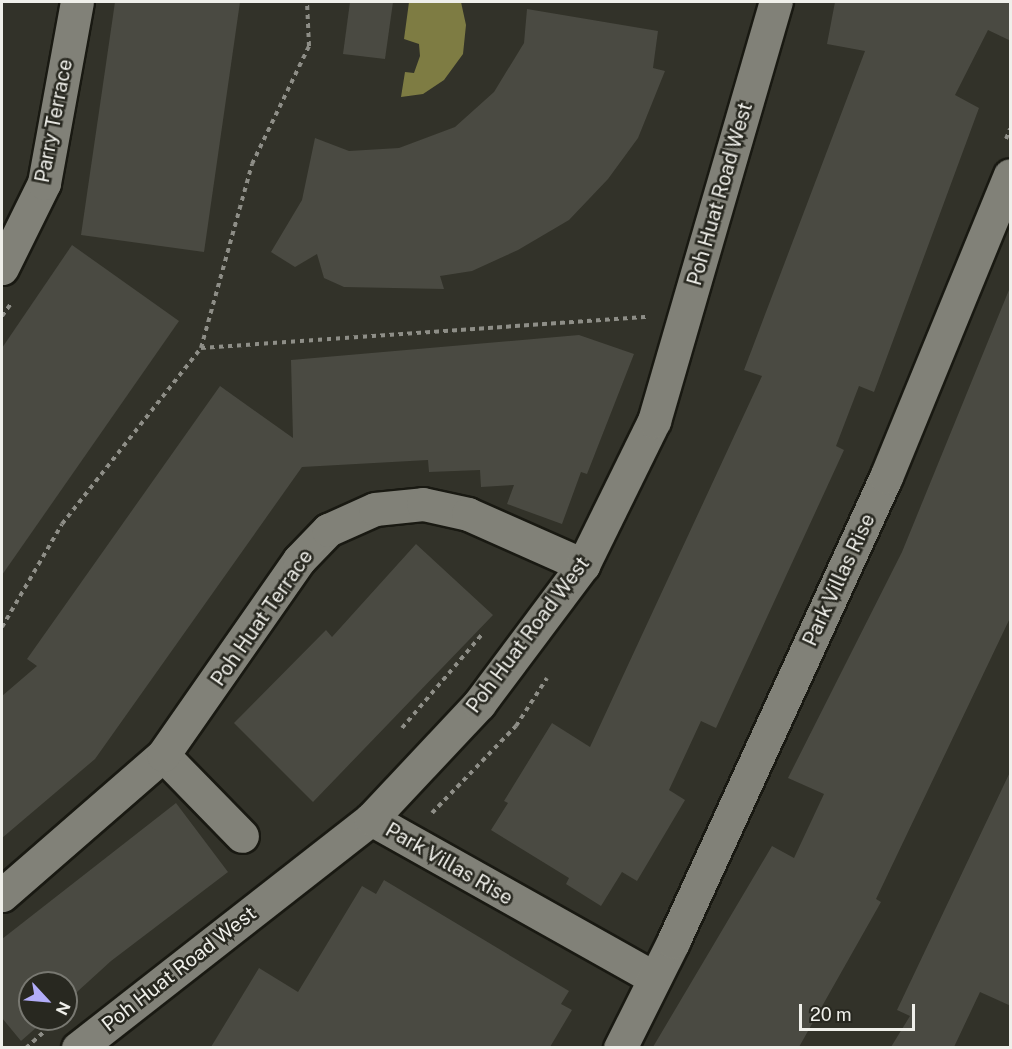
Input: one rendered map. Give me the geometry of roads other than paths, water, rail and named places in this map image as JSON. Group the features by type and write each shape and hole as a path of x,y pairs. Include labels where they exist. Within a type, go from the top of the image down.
{"street":[{"name":"Parry Terrace","path":"2,268 44,183 77,2"},
{"name":"Poh Huat Road West","path":"78,1047 371,819 479,704 583,566 654,421 776,2"},
{"name":"Park Villas Rise","path":"620,1047 886,477 1011,175"},
{"name":"Poh Huat Terrace","path":"2,895 163,755 299,560 328,530 375,509 423,504 468,514 583,566"},
{"path":"163,755 242,836"},
{"name":"Park Villas Rise","path":"371,819 654,978"}]}
